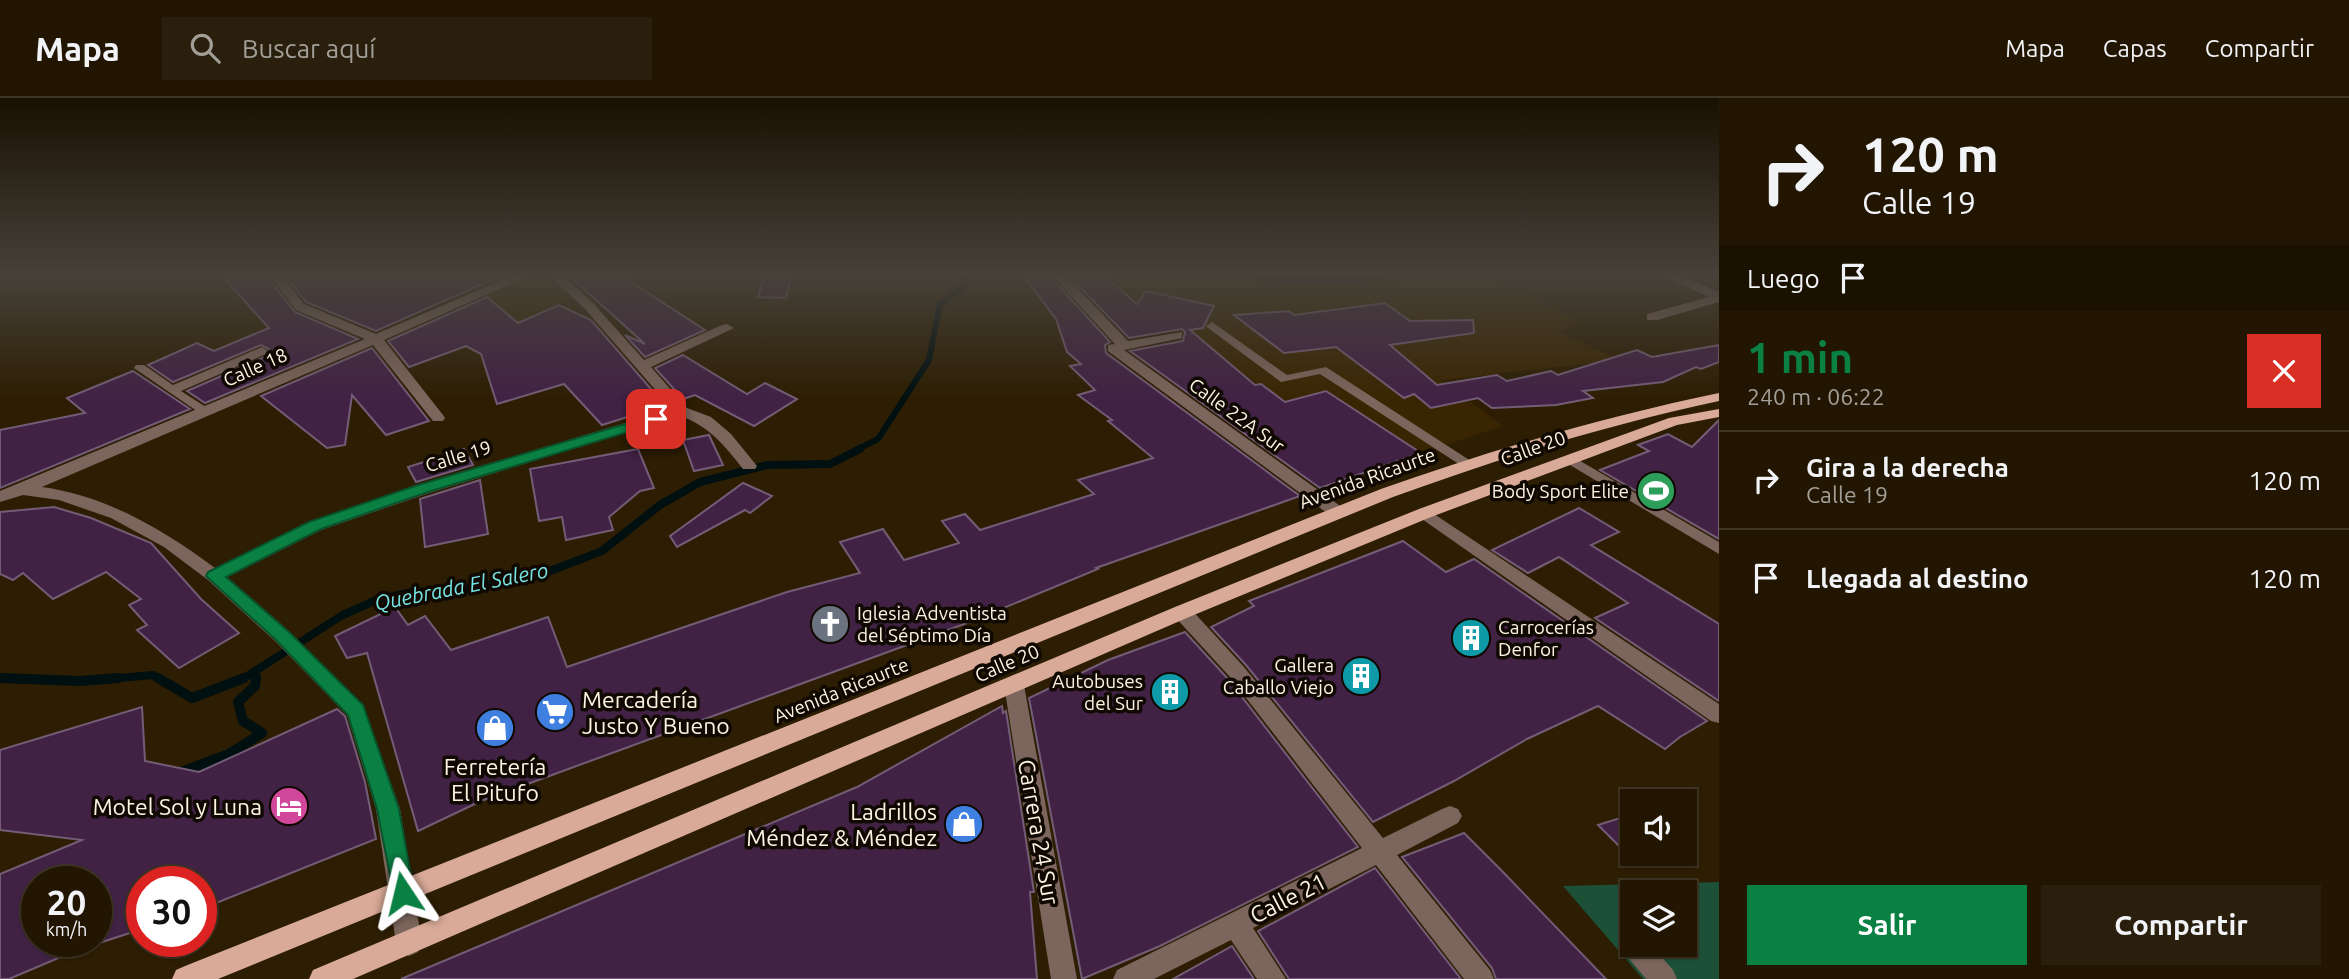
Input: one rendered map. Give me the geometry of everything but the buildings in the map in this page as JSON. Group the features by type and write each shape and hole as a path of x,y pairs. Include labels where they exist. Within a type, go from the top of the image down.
{"main road":[{"name":"Avenida Ricaurte","path":"185,979 403,893 1337,512 1558,435 1650,409 1719,397"},
{"name":"Calle 20","path":"322,979 1182,612 1425,513 1674,421 1719,413"}],"street":[{"path":"319,315 374,338 438,418"},
{"name":"Calle 18","path":"0,497 22,490 429,315"},
{"path":"597,315 682,411 706,420 748,466"},
{"name":"Calle 22A Sur","path":"1092,315 1119,347 1337,512"},
{"path":"1652,317 1658,315"},
{"path":"642,366 727,328"},
{"path":"1119,347 1177,335"},
{"name":"Calle 19","path":"214,576 315,526 423,489 682,411"},
{"path":"22,490 61,495 117,514 170,543 214,576 283,637 356,711 388,809 409,943"},
{"path":"1425,513 1719,715"},
{"path":"1182,612 1237,672 1481,979"},
{"name":"Carrera 24 Sur","path":"1014,685 1064,979"},
{"name":"Calle 21","path":"1126,979 1450,816"},
{"path":"1235,924 1273,979"},
{"path":"1644,957 1664,979"}],"lane":[{"path":"1212,326 1284,379 1322,370 1470,465"},
{"path":"172,390 262,352"},
{"path":"140,368 204,412"},
{"path":"1570,458 1719,549"}],"shaded area":[{"path":"508,315 536,315 518,323"},
{"path":"1155,315 1565,315 1579,322 1559,332 1619,360 1441,380 1503,426 1421,453 1326,391 1285,402 1230,365 1200,338"}],"green space":[{"path":"1719,882 1719,979 1643,979 1624,957 1697,957 1697,883"},
{"path":"1620,885 1620,952 1563,886"}],"waterway":[{"name":"Quebrada El Salero","path":"856,450 878,439 929,360 938,315"},
{"name":"Quebrada El Salero","path":"241,680 341,616 376,600 412,592 454,591 537,576 602,551 660,505 700,482 767,465 830,464 860,449"},
{"name":"Quebrada El Salero","path":"255,680 256,671"},
{"name":"Quebrada El Salero","path":"97,680 153,675 161,680"},
{"name":"Quebrada El Salero","path":"43,680 0,678 80,681 118,678"},
{"name":"Quebrada El Salero","path":"158,678 192,698 244,678"},
{"name":"Quebrada El Salero","path":"178,773 229,754 262,733 243,721 238,702 255,686 256,678"}],"place":[{"name":"Body Sport Elite","path":"1656,491"},
{"name":"Iglesia Adventista del Séptimo Día","path":"830,624"},
{"name":"Carrocerías Denfor","path":"1471,638"},
{"name":"Gallera Caballo Viejo","path":"1361,676"},
{"name":"Autobuses del Sur","path":"1170,692"},
{"name":"Mercadería Justo Y Bueno","path":"555,712"},
{"name":"Ferretería El Pitufo","path":"495,728"},
{"name":"Motel Sol y Luna","path":"289,806"},
{"name":"Ladrillos Méndez & Méndez","path":"964,824"}],"route":[{"path":"403,893 388,809 356,711 283,637 214,576 315,526 423,489 656,419"}]}
